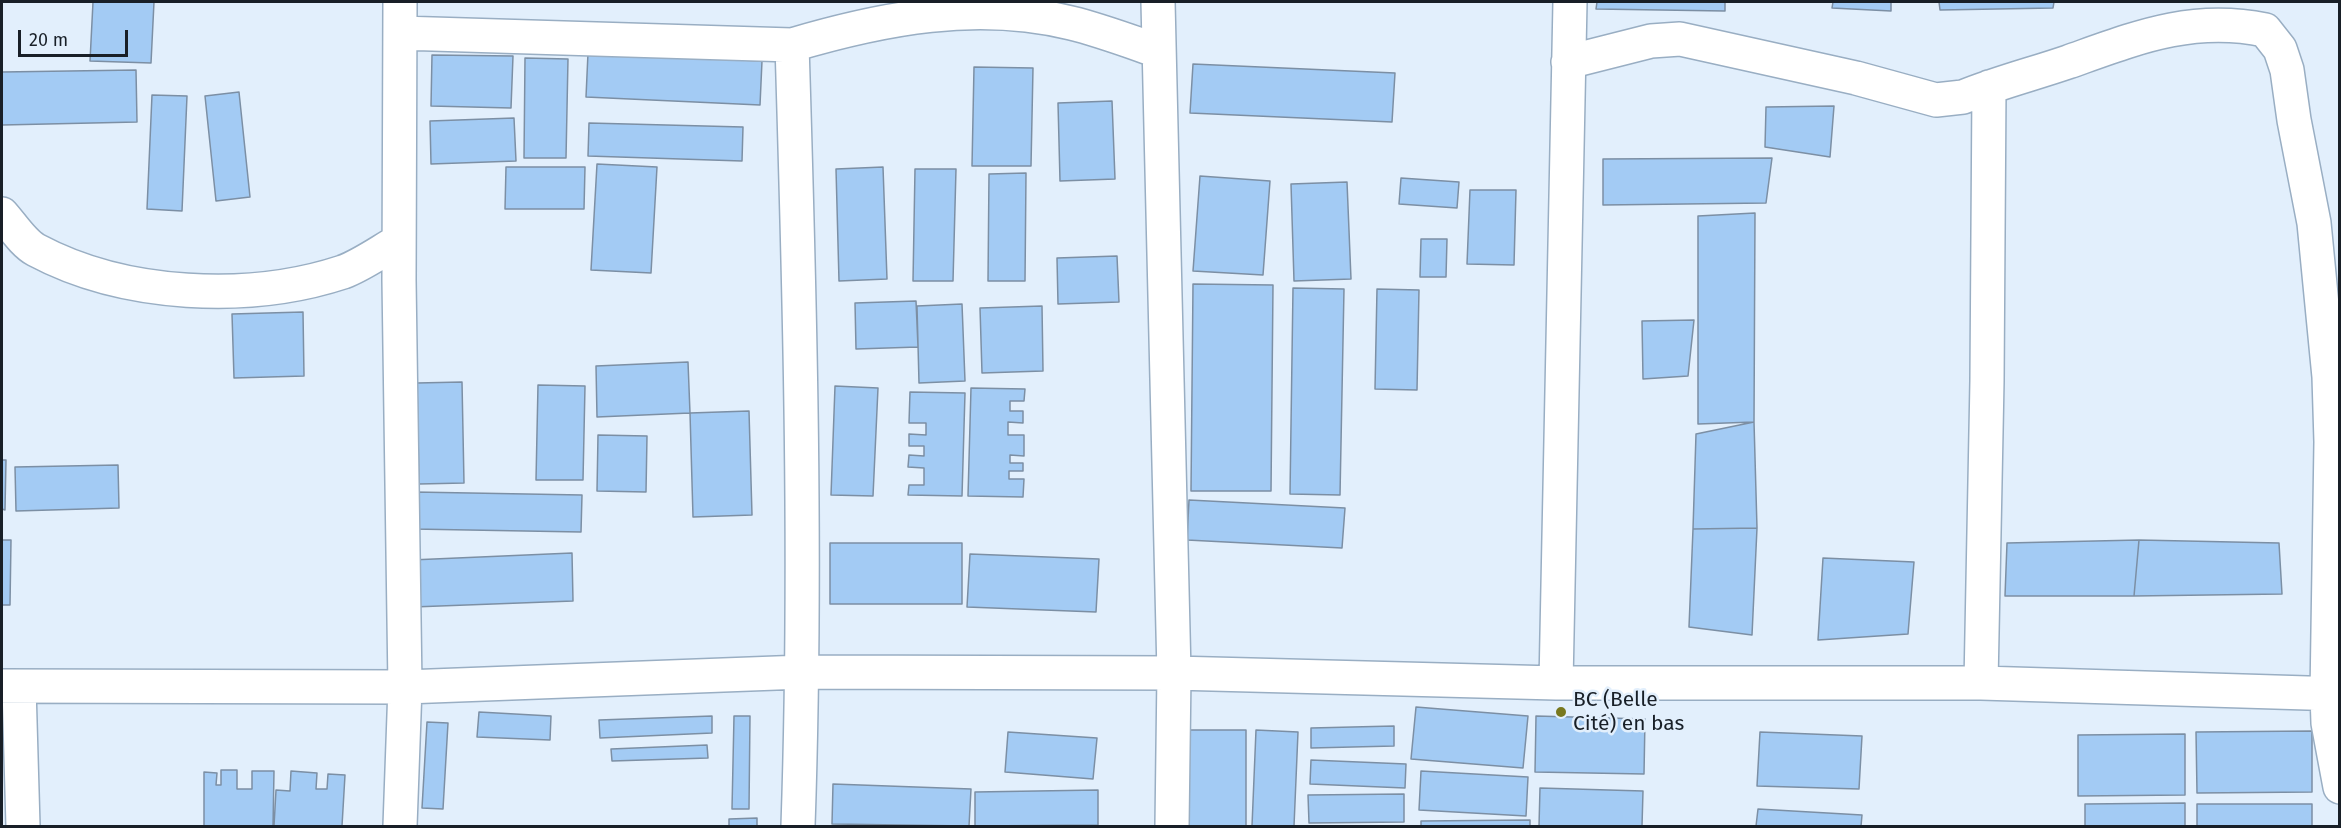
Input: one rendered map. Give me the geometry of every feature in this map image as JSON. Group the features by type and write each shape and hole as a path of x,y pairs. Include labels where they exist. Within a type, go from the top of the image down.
{"street":[{"path":"1158,2 1174,673 1172,826"},
{"path":"1556,683 1570,2"},
{"path":"400,826 405,687 399,241 400,17 792,45 851,27 919,15 998,11 1070,23 1158,51"},
{"path":"1568,62 1641,43 1680,39 1845,76 1936,100 1963,98 2148,33 2196,26 2239,24 2265,30 2280,49 2287,70 2314,223 2329,377 2333,694 2328,723 2340,787"},
{"path":"792,45 800,311 803,672 798,826"},
{"path":"1981,683 1987,381 1989,87"},
{"path":"2,214 34,249 95,275 177,290 273,290 345,271 399,241"},
{"path":"23,826 10,686 405,687 803,672 1174,673 1556,683 1981,683 2333,694"}],"building":[{"path":"93,2 154,2 151,63 90,61"},
{"path":"1597,2 1725,2 1725,11 1596,9"},
{"path":"1833,2 1891,2 1891,11 1832,8"},
{"path":"1939,2 2054,2 2053,8 1940,10"},
{"path":"588,53 762,61 760,105 586,97"},
{"path":"432,55 513,56 511,108 431,106"},
{"path":"525,58 568,59 566,158 524,158"},
{"path":"1193,64 1395,73 1392,122 1190,113"},
{"path":"974,67 1033,68 1031,166 972,166"},
{"path":"136,70 137,122 2,125 2,72"},
{"path":"239,92 250,197 216,201 205,96"},
{"path":"152,95 187,96 182,211 147,209"},
{"path":"1112,101 1115,179 1060,181 1058,103"},
{"path":"1834,106 1830,157 1765,147 1766,107"},
{"path":"514,118 516,161 431,164 430,121"},
{"path":"589,123 743,127 742,161 588,156"},
{"path":"1772,158 1766,203 1603,205 1603,159"},
{"path":"597,164 657,167 651,273 591,270"},
{"path":"506,167 585,167 584,209 505,209"},
{"path":"883,167 887,279 839,281 836,169"},
{"path":"915,169 956,169 953,281 913,281"},
{"path":"1026,173 1025,281 988,281 989,174"},
{"path":"1200,176 1270,181 1263,275 1193,271"},
{"path":"1401,178 1459,182 1457,208 1399,204"},
{"path":"1347,182 1351,279 1294,281 1291,184"},
{"path":"1470,190 1516,190 1514,265 1467,264"},
{"path":"1755,213 1754,422 1698,424 1698,216"},
{"path":"1421,239 1447,239 1446,277 1420,277"},
{"path":"1117,256 1119,302 1058,304 1057,258"},
{"path":"1193,284 1273,285 1271,491 1191,491"},
{"path":"1293,288 1344,289 1340,495 1290,494"},
{"path":"1377,289 1419,290 1417,390 1375,389"},
{"path":"916,301 918,347 856,349 855,303"},
{"path":"962,304 965,381 919,383 917,306"},
{"path":"1042,306 1043,371 982,373 980,308"},
{"path":"303,312 304,376 234,378 232,314"},
{"path":"1694,320 1688,376 1643,379 1642,321"},
{"path":"688,362 690,413 597,417 596,366"},
{"path":"462,382 464,483 419,484 417,383"},
{"path":"538,385 585,386 583,480 536,480"},
{"path":"835,386 878,388 873,496 831,495"},
{"path":"971,388 1025,389 1024,401 1010,401 1010,411 1023,411 1023,423 1008,422 1008,435 1024,435 1024,456 1010,455 1010,463 1023,463 1023,471 1009,471 1009,479 1024,479 1023,497 968,496"},
{"path":"910,392 965,393 962,496 908,495 909,485 924,485 924,468 908,467 909,455 924,456 924,446 909,446 909,434 926,435 926,423 909,423"},
{"path":"749,411 752,515 693,517 690,413"},
{"path":"1754,422 1757,528 1693,529 1696,434"},
{"path":"598,435 647,436 646,492 597,491"},
{"path":"2,460 6,460 5,510 2,509"},
{"path":"118,465 119,508 16,511 15,467"},
{"path":"414,492 582,495 581,532 413,529"},
{"path":"1189,500 1345,508 1342,548 1187,540"},
{"path":"1757,528 1752,635 1689,627 1693,529"},
{"path":"2,540 11,540 10,605 2,605"},
{"path":"2139,540 2134,596 2005,596 2007,543"},
{"path":"2139,540 2279,543 2282,594 2134,596"},
{"path":"830,543 962,543 962,604 830,604"},
{"path":"572,553 573,601 413,607 411,560"},
{"path":"970,554 1099,559 1096,612 967,607"},
{"path":"1823,558 1914,562 1908,634 1818,640"},
{"path":"1416,707 1528,716 1523,768 1411,759"},
{"path":"479,712 551,716 550,740 477,737"},
{"path":"712,716 712,733 600,738 599,720"},
{"path":"734,716 750,716 749,809 732,809"},
{"path":"1536,716 1645,719 1644,774 1535,772"},
{"path":"427,722 448,723 443,809 422,808"},
{"path":"1394,726 1394,746 1311,748 1311,728"},
{"path":"1181,730 1246,730 1246,826 1181,826"},
{"path":"1256,730 1298,732 1294,826 1252,826"},
{"path":"2312,731 2312,792 2197,793 2196,732"},
{"path":"1008,732 1097,738 1093,779 1005,772"},
{"path":"1760,732 1862,736 1859,789 1757,786"},
{"path":"2185,734 2185,795 2078,796 2078,735"},
{"path":"707,745 708,758 612,761 611,749"},
{"path":"1311,760 1406,764 1405,788 1310,784"},
{"path":"221,770 237,770 237,789 252,789 252,771 274,771 273,826 204,826 204,772 217,773 216,785 221,785"},
{"path":"291,771 317,773 316,789 327,789 328,774 345,775 342,826 274,826 276,790 290,791"},
{"path":"1421,771 1528,777 1526,816 1419,810"},
{"path":"833,784 971,789 969,826 832,824"},
{"path":"1540,788 1643,791 1642,826 1539,826"},
{"path":"1098,790 1098,825 975,826 975,792"},
{"path":"1404,794 1404,822 1309,823 1308,795"},
{"path":"2185,803 2185,826 2085,826 2085,804"},
{"path":"2197,804 2312,804 2312,826 2197,826"},
{"path":"1758,809 1862,815 1861,826 1756,826"},
{"path":"757,818 757,826 729,826 729,819"},
{"path":"1530,820 1530,826 1421,826 1421,821"}],"place":[{"name":"BC (Belle Cité) en bas","path":"1561,712"}]}
